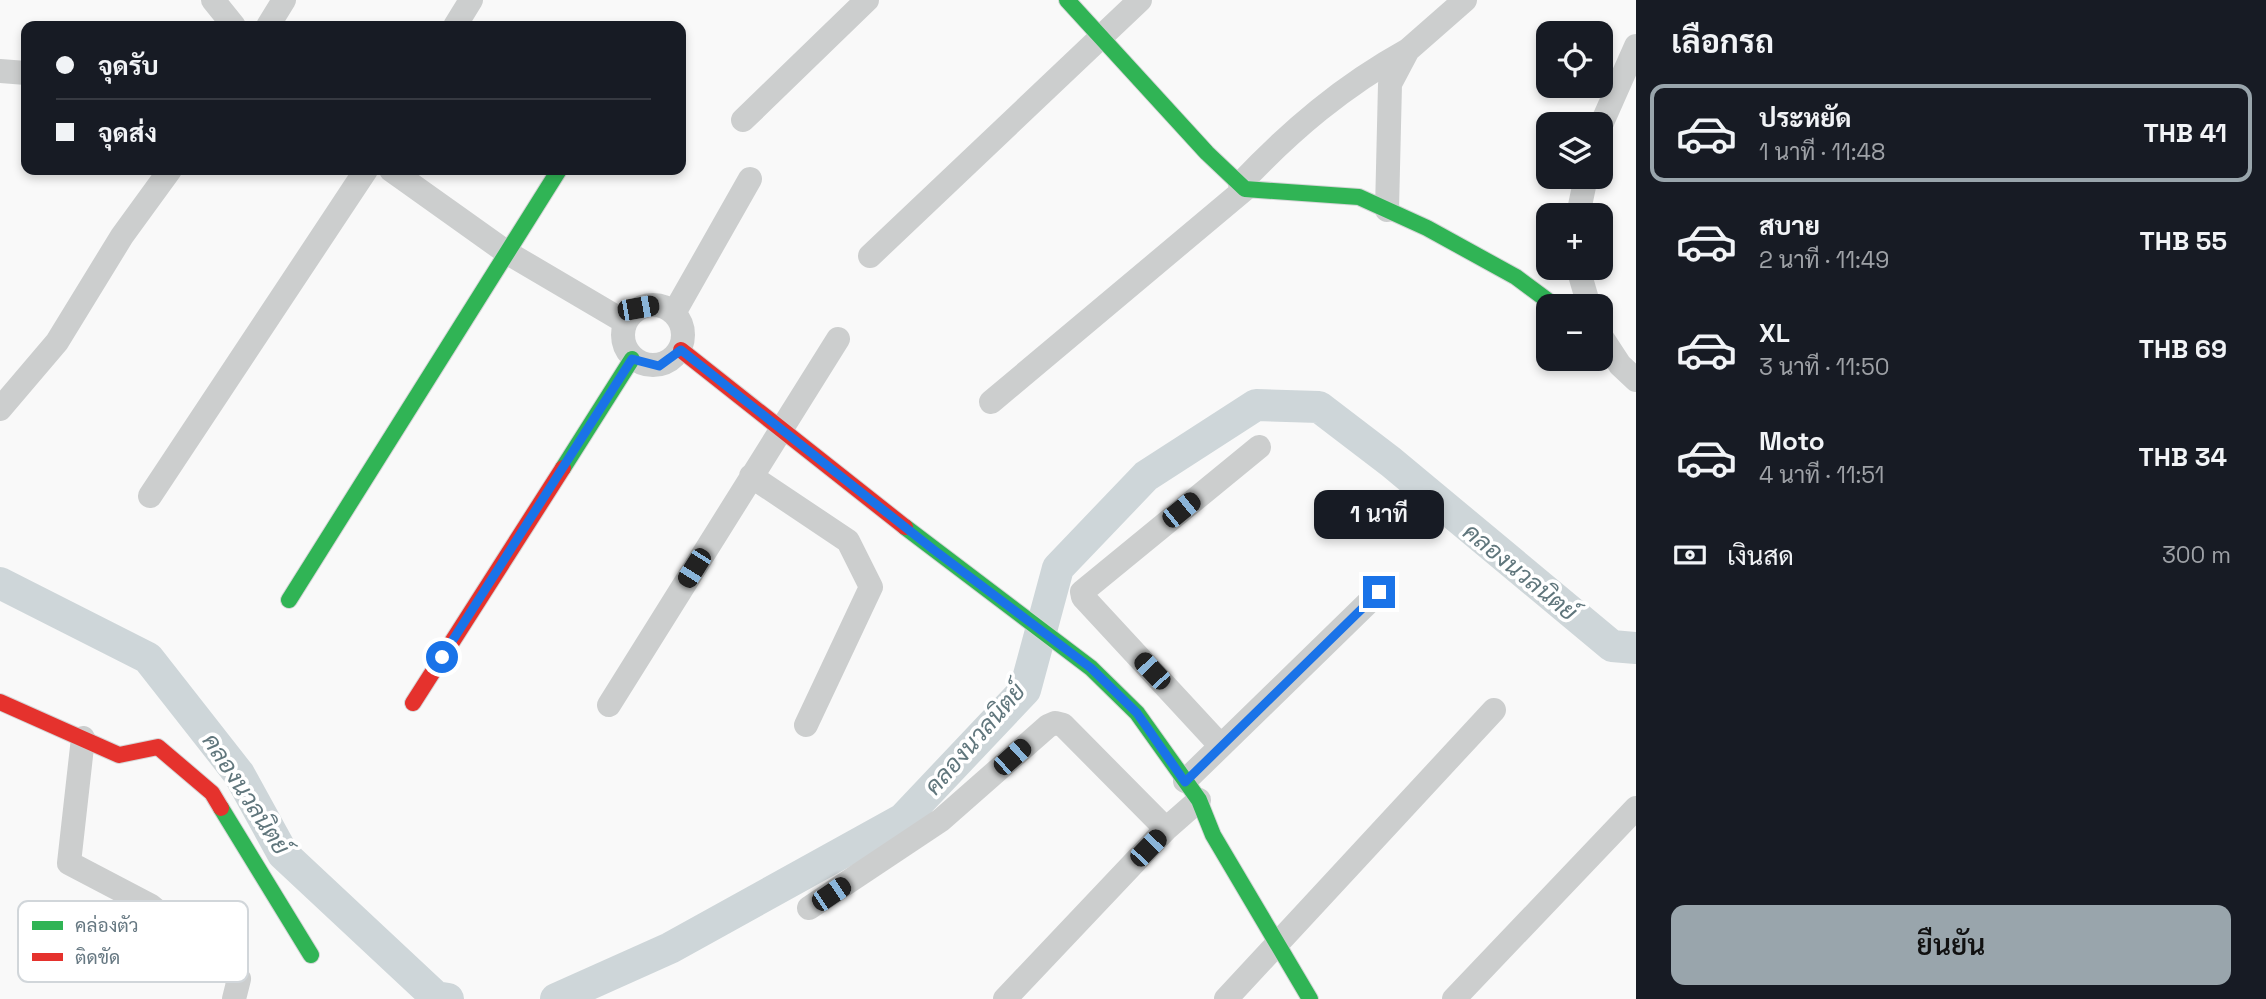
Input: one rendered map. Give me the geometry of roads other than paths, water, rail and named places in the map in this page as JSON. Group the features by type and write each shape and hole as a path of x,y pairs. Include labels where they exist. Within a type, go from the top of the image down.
{"street":[{"path":"213,0 230,21"},
{"path":"271,21 284,0"},
{"path":"458,21 471,0"},
{"path":"743,120 867,0"},
{"path":"1067,0 1207,153 1242,186 1359,197 1516,277 1539,294"},
{"path":"870,256 1140,0"},
{"path":"991,402 1242,186 1287,134 1369,71 1408,50 1465,0"},
{"path":"1607,112 1636,46"},
{"path":"1387,210 1390,84 1408,50"},
{"path":"0,71 21,73"},
{"path":"0,409 57,342 122,236 166,175"},
{"path":"150,496 363,175"},
{"path":"398,175 506,252 625,322"},
{"path":"289,600 556,175"},
{"path":"674,313 750,179"},
{"path":"657,305 674,313 684,330 681,350 659,366 632,359 623,341 625,322 638,308 657,305"},
{"path":"609,705 838,339"},
{"path":"681,350 934,550 1091,668 1137,713 1192,791 1213,835 1310,999"},
{"path":"1613,355 1636,380"},
{"path":"412,703 632,359"},
{"path":"1220,745 1083,597 1083,588 1259,447"},
{"path":"751,476 848,541 871,587 806,725"},
{"path":"1004,999 1166,829 1220,745 1379,592"},
{"path":"0,702 120,755 158,747 212,793 311,955"},
{"path":"1226,999 1494,710"},
{"path":"809,908 941,820 1048,726 1055,723 1063,725 1166,829"},
{"path":"83,738 69,863 138,901"},
{"path":"1454,999 1636,808"},
{"path":"234,999 238,982"}],"waterway":[{"name":"คลองนวลนิตย์","path":"556,999 670,948 903,819 1025,690 1058,568 1146,476 1256,405 1319,407 1391,462 1612,646 1636,648"},
{"name":"คลองนวลนิตย์","path":"0,583 148,658 239,774 283,854 436,997 448,999"}]}
